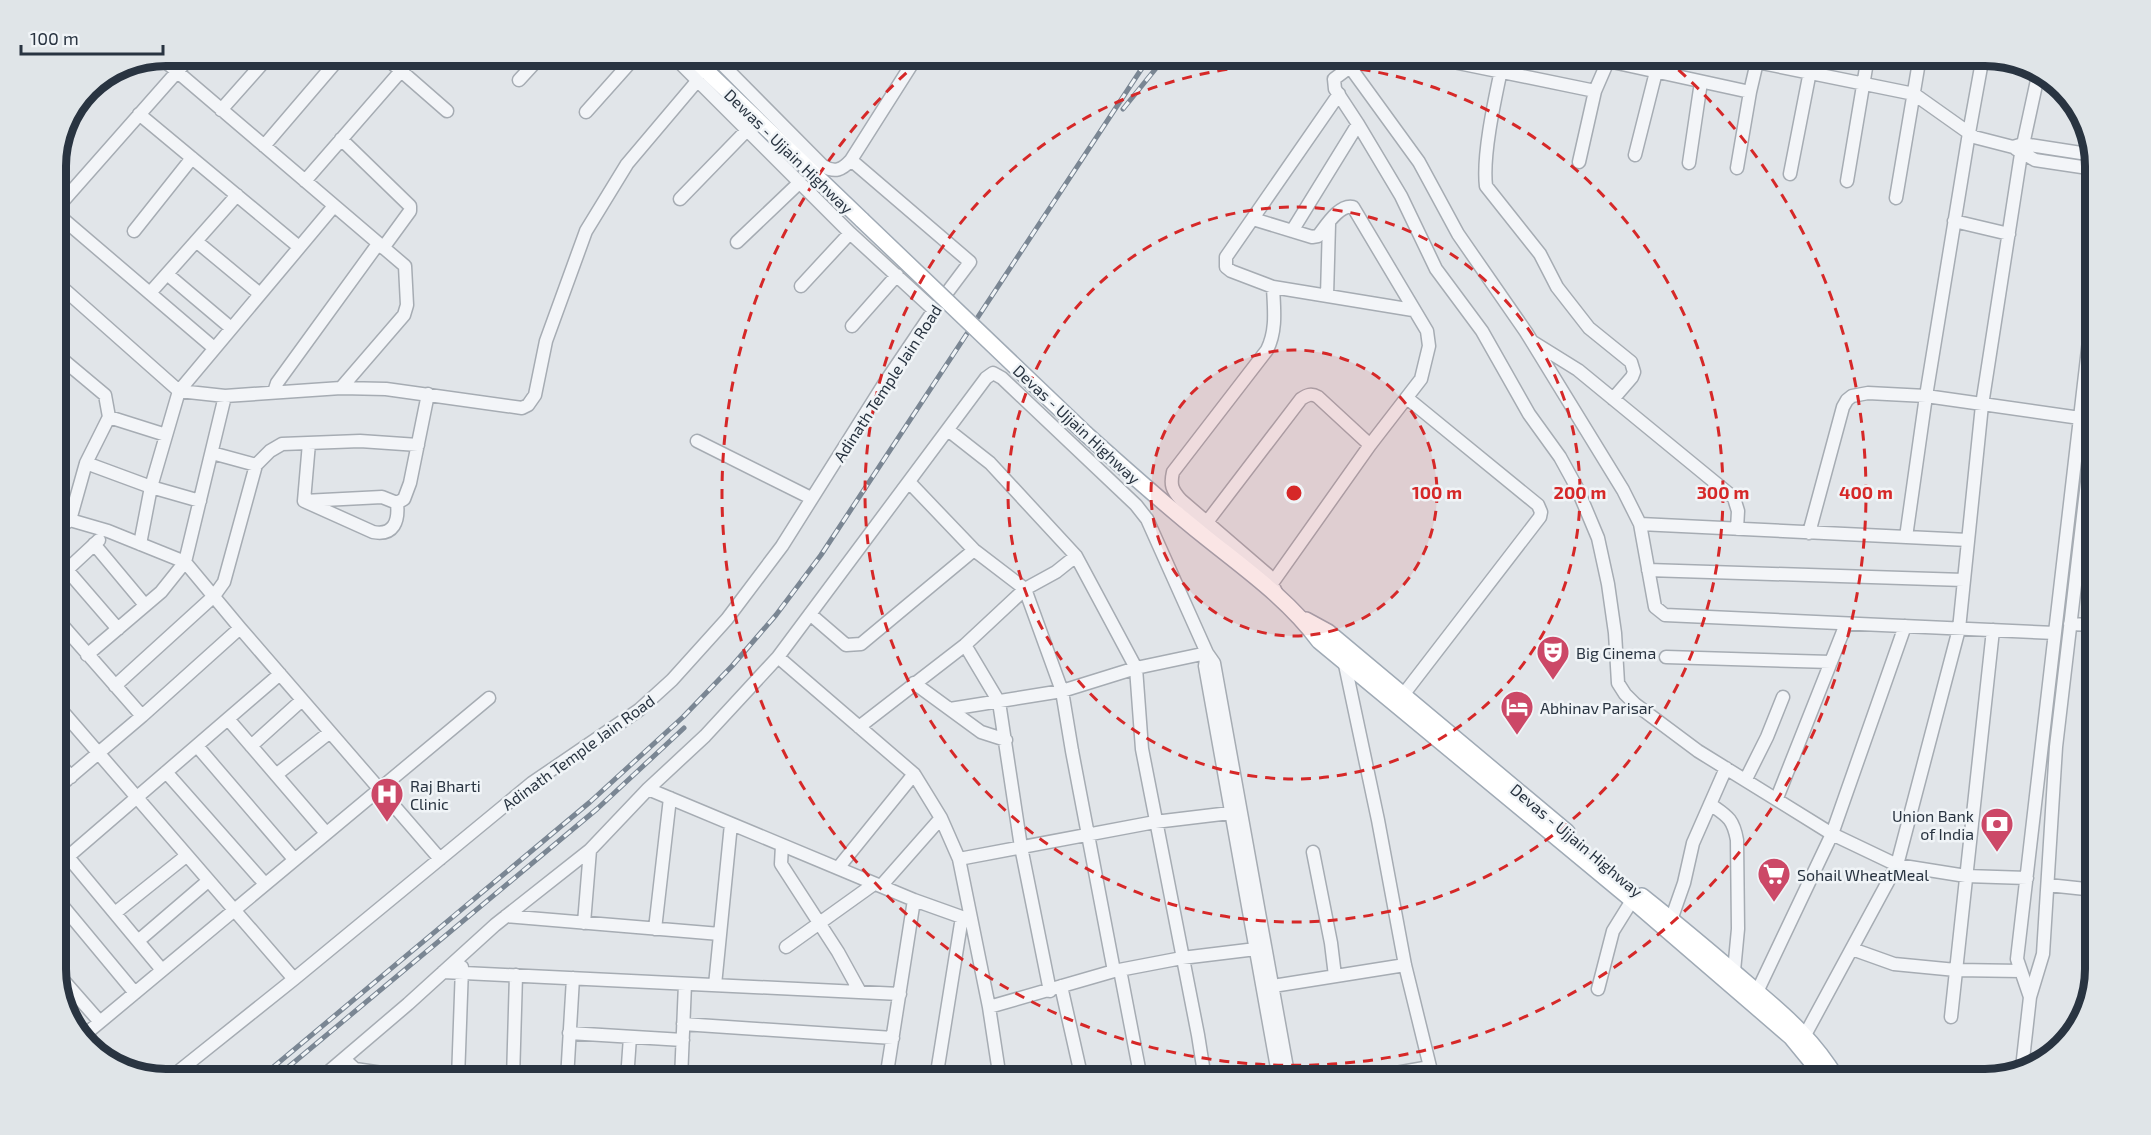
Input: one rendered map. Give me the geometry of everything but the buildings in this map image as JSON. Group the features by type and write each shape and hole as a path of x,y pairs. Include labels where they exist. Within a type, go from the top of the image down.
{"main road":[{"name":"Dewas - Ujjain Highway","path":"701,66 862,220"},
{"name":"Devas - Ujjain Highway","path":"862,220 1128,472 1253,576 1275,589 1319,641 1635,896 1671,920 1734,971 1805,1035 1831,1069"},
{"name":"Devas - Ujjain Highway","path":"1301,617 1328,632 1635,896 1791,1037 1816,1069"}],"street":[{"path":"171,66 405,266 407,305 404,315 341,388"},
{"path":"66,199 182,66"},
{"path":"221,110 260,66"},
{"path":"264,146 332,66"},
{"path":"396,66 447,111"},
{"path":"305,181 405,66"},
{"path":"519,80 532,66"},
{"path":"586,112 627,66"},
{"path":"683,66 850,233 934,310"},
{"path":"725,66 823,166 832,171 839,170 851,160 911,66"},
{"path":"728,69 731,66"},
{"path":"1345,66 1334,79 1333,84 1338,94 1401,196 1436,269 1482,331 1529,414 1560,457 1577,488 1598,538 1615,633 1618,683 1625,694 1698,751 1832,834 1897,865 1966,876 2027,878"},
{"path":"1351,66 1419,162 1458,234 1532,341 1623,490 1640,524 1655,608 1665,615 2055,633"},
{"path":"1469,66 1595,91"},
{"path":"1502,66 1485,174 1486,186 1540,254 1557,287 1589,328 1630,362 1634,372 1632,377 1613,399"},
{"path":"1579,162 1595,91 1606,66"},
{"path":"1632,66 1750,92"},
{"path":"1635,155 1658,66"},
{"path":"1737,168 1756,66"},
{"path":"1785,66 1914,94 1974,136 2019,148 2084,155"},
{"path":"1790,174 1810,66"},
{"path":"1847,181 1867,66"},
{"path":"1896,198 1918,66"},
{"path":"1906,537 1926,396 1968,133 1981,66"},
{"path":"66,291 179,391 225,396 341,388 386,390 522,408 528,405 536,395 546,341 586,231 627,164 698,80"},
{"path":"1805,1035 1897,865 1959,629 1982,405 2009,234 2019,148 2036,81"},
{"path":"1689,163 1701,82"},
{"path":"1338,94 1226,257 1226,267 1273,287 1413,310"},
{"path":"139,114 299,247"},
{"path":"1292,231 1358,124"},
{"path":"680,199 748,129"},
{"path":"274,392 277,382 410,211 410,206 340,139"},
{"path":"2019,148 2035,160 2085,168"},
{"path":"134,231 192,158"},
{"name":"Adinath Temple Jain Road","path":"183,1069 532,783 639,710 672,680 727,619 782,546 934,310 970,262 851,160"},
{"path":"737,242 800,182"},
{"path":"150,293 237,195"},
{"path":"140,544 151,487 179,391 334,206"},
{"path":"1253,219 1312,237 1318,236 1342,209 1348,206 1353,207 1427,331 1429,346 1420,379 1371,445 1275,589 1268,575 1173,492 1171,481 1173,472 1267,350 1274,328 1273,287"},
{"path":"66,220 214,348"},
{"path":"1954,221 2009,234"},
{"path":"1327,296 1329,224"},
{"path":"801,286 850,233"},
{"path":"196,241 260,294"},
{"path":"167,274 231,328"},
{"path":"852,326 897,275"},
{"path":"1532,341 1578,370 1734,498 1738,511 1737,529"},
{"path":"66,362 105,395 109,417 87,464 70,520 66,523"},
{"path":"333,1069 506,916 590,849 648,789 705,736 778,657 986,378 993,374 1002,378 1136,505 1147,519 1207,653 1214,663 1287,1069"},
{"path":"2030,997 2017,959 2085,375"},
{"path":"1809,533 1847,400 1852,396 1868,393 1926,396 2080,418"},
{"path":"397,503 404,499 410,483 428,394"},
{"path":"1207,522 1306,395 1313,394 1318,397 1371,445"},
{"path":"87,655 161,592 185,562 225,396"},
{"path":"1403,695 1540,518 1541,512 1538,504 1407,398"},
{"path":"109,417 166,435"},
{"path":"948,430 990,463 1076,556 1136,668 1142,749 1203,1069"},
{"path":"115,686 214,596 224,582 256,465 270,451 282,444 360,441 418,445"},
{"path":"697,441 811,498"},
{"path":"304,501 309,443"},
{"path":"212,453 256,465"},
{"path":"87,464 151,487 200,501"},
{"path":"909,482 974,550 1025,589 1062,691 1088,834 1139,1069"},
{"path":"304,501 382,497 397,503"},
{"path":"2023,1061 2030,997 2043,954 2056,747 2085,499"},
{"path":"304,501 373,532 383,534 389,531 395,522 398,514 397,503"},
{"path":"66,518 108,531 185,562 440,859"},
{"path":"1640,524 1968,540"},
{"path":"108,531 67,570 118,629"},
{"path":"94,544 145,605"},
{"path":"810,614 846,645 861,644 974,550"},
{"path":"859,727 965,645 1025,589 1056,572 1076,556"},
{"path":"1648,570 1964,580"},
{"path":"1777,798 1846,624"},
{"path":"2070,624 2085,625"},
{"path":"1757,992 1832,834 1905,626"},
{"path":"66,781 240,628"},
{"path":"66,630 142,716"},
{"path":"1951,1017 1993,630"},
{"path":"965,645 999,702 1021,847 1055,988 1079,1069"},
{"path":"950,709 1062,691 1136,668 1207,653"},
{"path":"1207,653 1205,666 1277,1069"},
{"path":"778,657 914,774 941,818 959,859 966,918 989,1007 998,1069"},
{"path":"1666,657 1831,662"},
{"path":"1344,660 1378,820 1405,965 1431,1069"},
{"path":"162,970 68,857 280,674"},
{"path":"914,683 981,732 1006,740"},
{"path":"1746,780 1783,697"},
{"path":"89,1032 378,788 489,698"},
{"path":"251,746 302,700"},
{"path":"66,716 294,979"},
{"path":"228,719 326,833"},
{"path":"276,775 330,732"},
{"path":"197,746 294,859"},
{"path":"1671,920 1684,883 1694,843 1726,768"},
{"path":"66,771 71,777"},
{"path":"166,772 265,884"},
{"path":"838,868 914,774"},
{"path":"648,789 877,885 966,918"},
{"path":"655,928 670,798"},
{"path":"1710,804 1730,818 1735,826 1738,928 1734,971"},
{"path":"959,859 1155,822 1230,813"},
{"path":"786,947 877,885 941,818"},
{"path":"715,985 731,824"},
{"path":"782,845 781,864 820,923 860,992"},
{"path":"584,922 590,849"},
{"path":"1313,852 1335,976"},
{"path":"115,913 186,856"},
{"path":"138,941 208,881"},
{"path":"2048,885 2085,889"},
{"path":"1598,989 1613,931 1635,896"},
{"path":"888,1069 914,900"},
{"path":"66,910 135,993"},
{"path":"506,916 720,934"},
{"path":"938,1069 966,918"},
{"path":"989,1007 1117,971 1182,958 1256,949"},
{"path":"1852,949 1894,964 1956,970 2021,971"},
{"path":"458,1069 464,954"},
{"path":"1272,986 1405,965"},
{"path":"444,972 900,994"},
{"path":"513,1069 516,975"},
{"path":"568,1069 573,978"},
{"path":"682,1069 685,984"},
{"path":"68,985 100,1022"},
{"path":"683,1024 893,1038"},
{"path":"570,1033 683,1040"},
{"path":"628,1069 630,1037"},
{"path":"344,1059 355,1069"},
{"path":"1415,1069 1430,1066"}],"railway":[{"path":"271,1069 590,802 683,717 732,666 776,615 821,555 1143,66"},
{"path":"1123,109 1158,66"},
{"path":"286,1069 597,809 684,728"}],"place":[{"name":"Big Cinema","path":"1553,681"},
{"name":"Abhinav Parisar","path":"1517,736"},
{"name":"Raj Bharti Clinic","path":"387,823"},
{"name":"Union Bank of India","path":"1997,853"},
{"name":"Sohail WheatMeal","path":"1774,903"}]}
